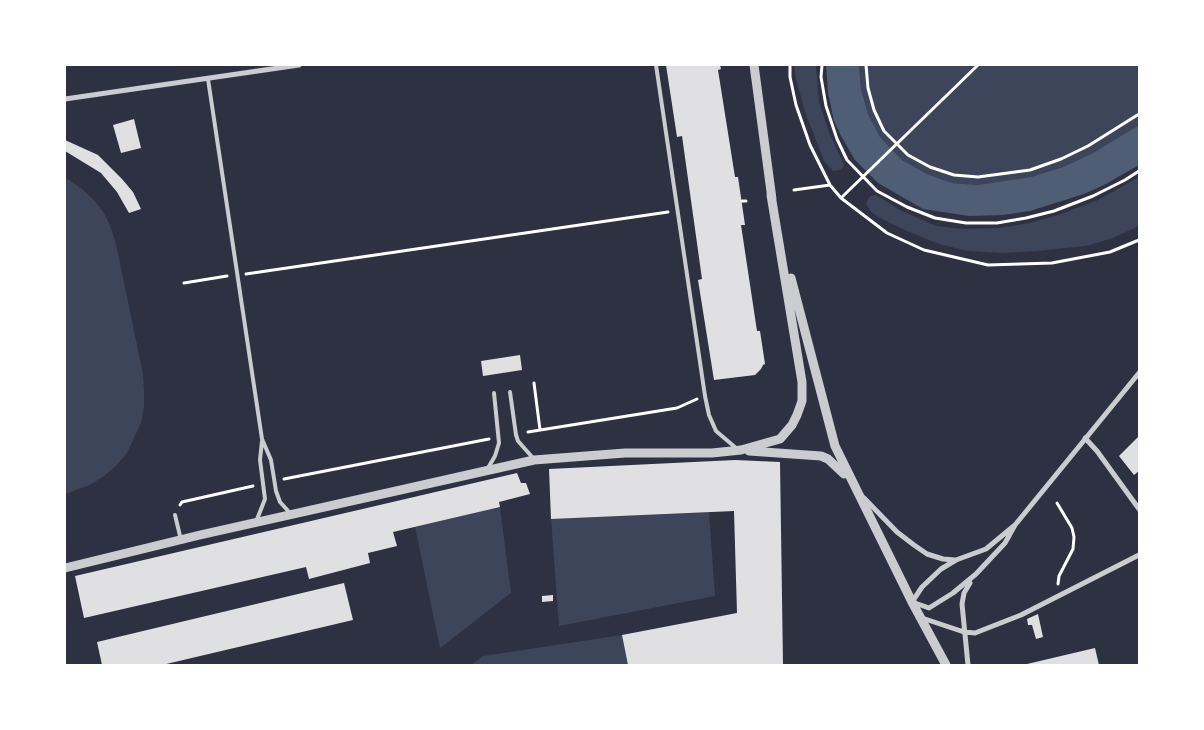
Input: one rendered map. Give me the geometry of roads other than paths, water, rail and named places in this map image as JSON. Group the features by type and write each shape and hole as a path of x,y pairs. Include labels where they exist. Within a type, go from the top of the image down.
{"street":[{"path":"65,98 299,65"},
{"path":"741,450 780,439 792,425 802,401 802,382 772,195 754,65"},
{"path":"772,195 798,311 835,446 912,602 946,665"},
{"path":"968,665 963,599 967,586 1005,543 1015,525 1139,373"},
{"path":"1085,438 1097,451 1139,508"},
{"path":"65,568 534,460 625,453 712,453 741,450 821,456 828,459 840,469 878,514 914,545 927,554 943,559 956,560"},
{"path":"912,602 929,581 942,569 956,560 986,549 1015,525"},
{"path":"921,618 964,632 975,633 1021,615 1139,555"},
{"path":"912,602 929,608 953,593 976,574"}],"lane":[{"path":"656,65 709,415 716,431 741,450"},
{"path":"208,78 262,439 260,460 265,499 256,523"},
{"path":"510,392 518,441 534,460"},
{"path":"487,470 495,456 499,443 494,394"},
{"path":"262,439 271,460 276,491 280,502 292,515"},
{"path":"176,515 182,540"}]}
